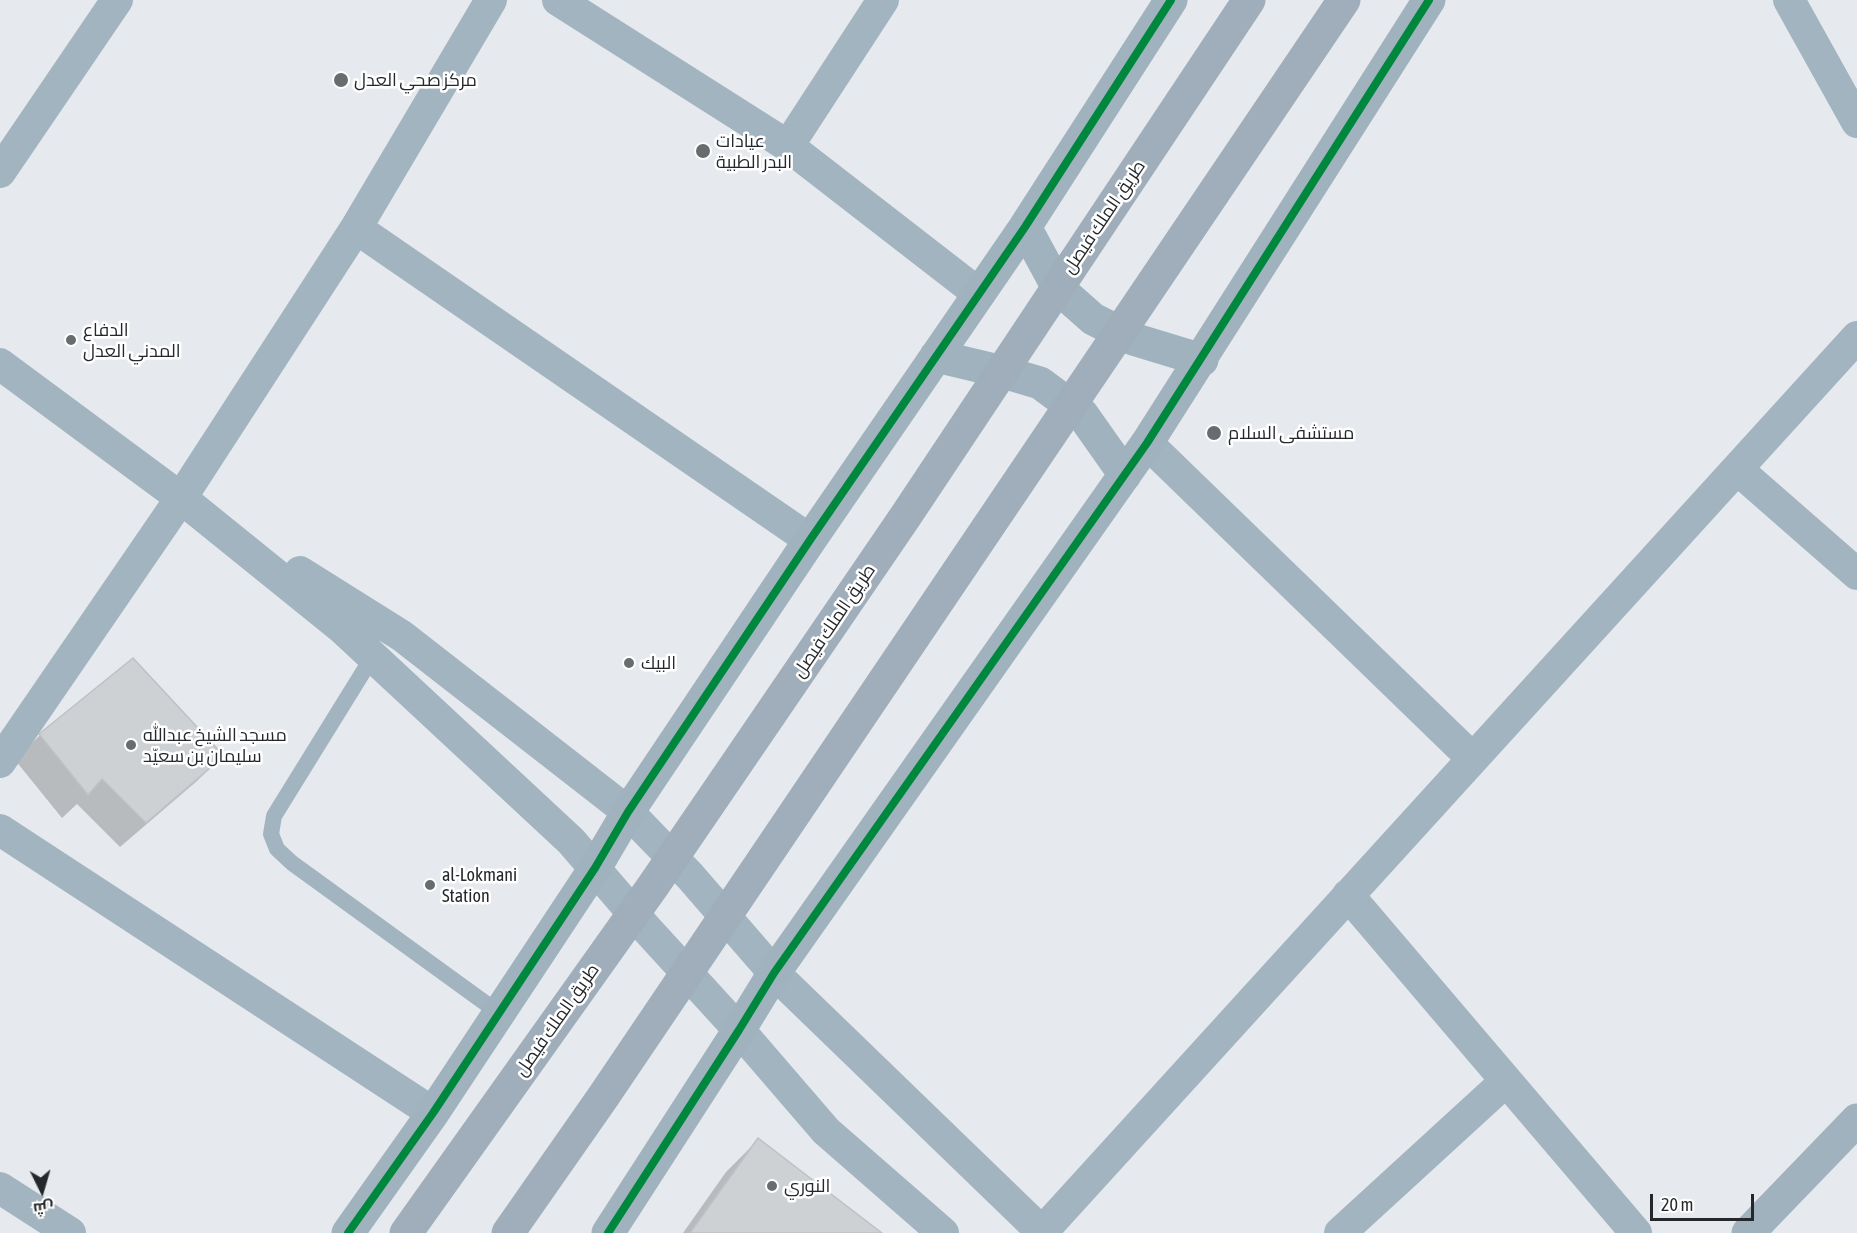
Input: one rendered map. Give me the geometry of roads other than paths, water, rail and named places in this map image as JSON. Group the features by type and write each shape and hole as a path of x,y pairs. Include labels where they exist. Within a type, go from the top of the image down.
{"highway":[{"name":"طريق الملك فيصل","path":"406,1233 653,886 885,546 1249,0"},
{"path":"508,1233 603,1097 1344,0"}],"street":[{"path":"0,172 117,0"},
{"path":"0,762 181,498 356,228 491,0"},
{"path":"558,0 788,146 979,294"},
{"path":"788,146 883,0"},
{"path":"348,1233 433,1113 595,868 628,812 810,540 1025,227 1171,0"},
{"path":"608,1233 774,973 1147,443 1202,360 1429,0"},
{"path":"1789,0 1857,122"},
{"path":"1025,227 1058,288 1093,319 1133,339 1202,360"},
{"path":"356,228 810,540"},
{"path":"181,498 402,636 628,812 690,876 774,973 1042,1232 1857,337"},
{"path":"936,356 1041,383 1082,414 1125,475"},
{"path":"0,364 181,498 342,628 571,841 826,1131 943,1233"},
{"path":"1147,443 1472,758"},
{"path":"1737,469 1857,574"},
{"path":"0,830 433,1113"},
{"path":"1348,895 1636,1233"},
{"path":"1340,1233 1506,1081"},
{"path":"1748,1233 1857,1120"},
{"path":"0,1188 60,1230"}],"lane":[{"path":"372,656 274,816 271,834 277,849 292,863 499,1013"}],"place":[{"name":"مركز صحي العدل","path":"341,80"},
{"name":"عيادات البدر الطبية","path":"703,151"},
{"name":"الدفاع المدني العدل","path":"71,340"},
{"name":"مستشفى السلام","path":"1214,433"},
{"name":"البيك","path":"629,663"},
{"name":"مسجد الشيخ عبدالله سليمان بن سعيّد","path":"131,745"},
{"name":"al-Lokmani Station","path":"430,885"},
{"name":"النوري","path":"772,1186"}]}
